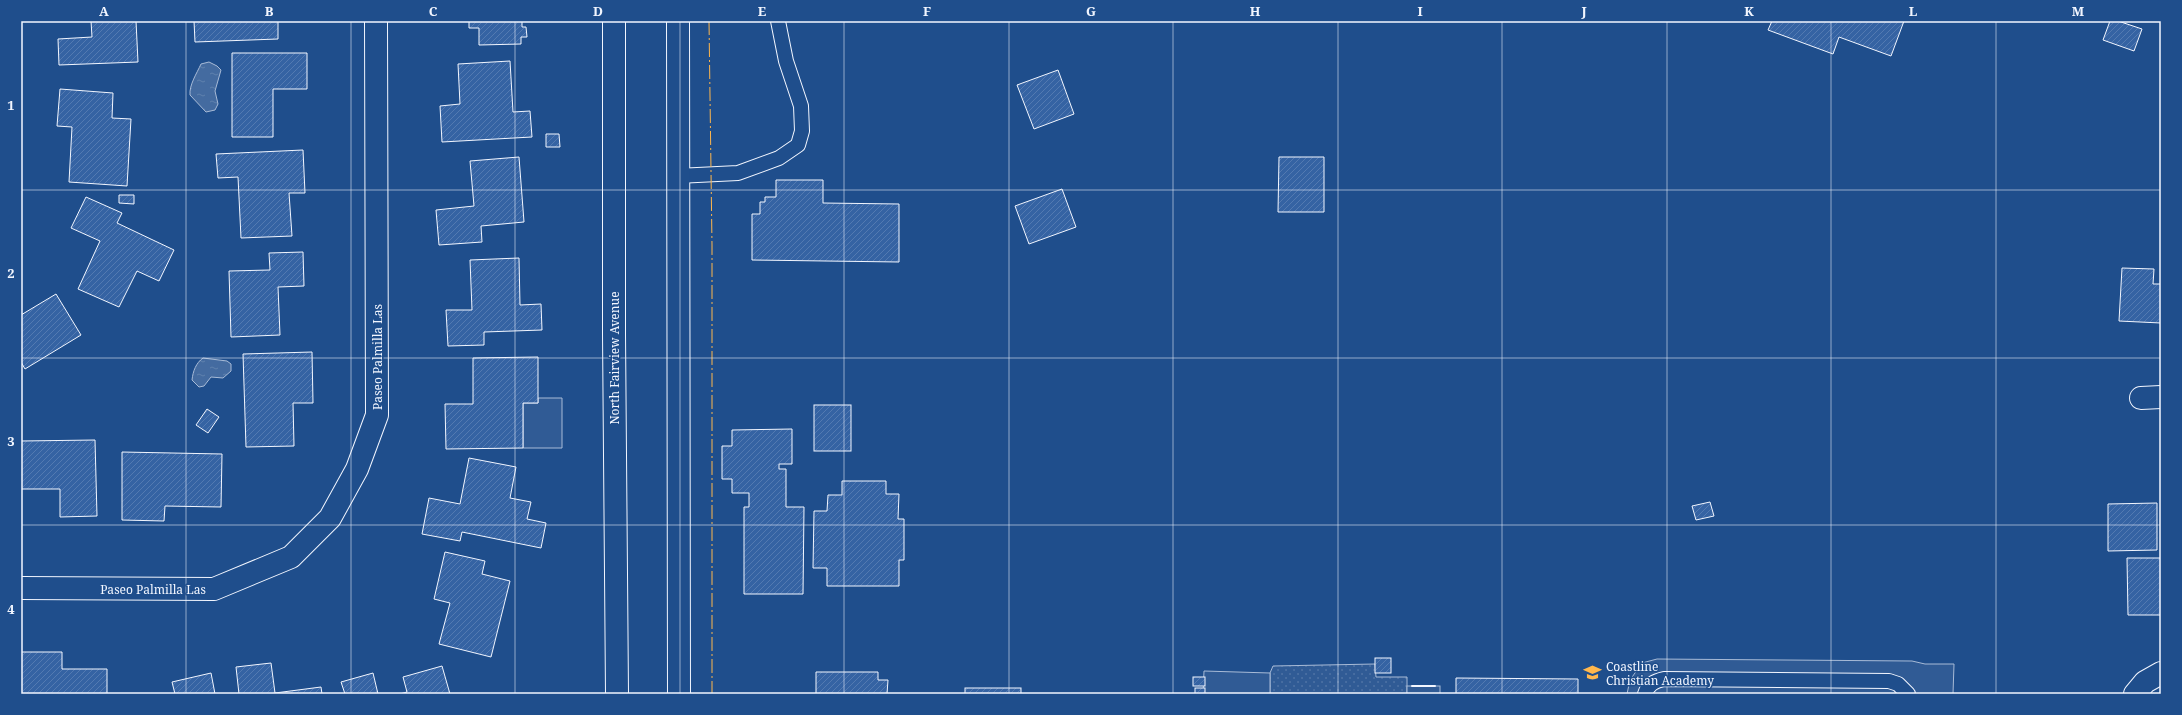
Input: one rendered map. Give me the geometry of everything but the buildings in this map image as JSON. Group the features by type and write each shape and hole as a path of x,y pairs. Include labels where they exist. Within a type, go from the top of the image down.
{"street":[{"name":"Paseo Palmilla Las","path":"21,588 214,589 291,557 330,518 357,469 377,415 376,21"},
{"name":"North Fairview Avenue","path":"614,21 614,334 617,694"},
{"path":"678,21 679,694"},
{"path":"2135,694 2144,682 2161,673"}],"lane":[{"path":"678,176 738,173 779,158 798,144 802,130 801,106 786,61 778,21"},
{"path":"1645,694 1649,686 1658,680 1664,679 1889,681 1898,684 1908,694"}],"shaded area":[{"path":"538,398 562,398 562,448 523,448 523,403 538,403"},
{"path":"1657,659 1912,661 1925,664 1954,664 1953,694 1627,694 1630,680 1642,663"},
{"path":"1375,664 1376,677 1407,677 1407,694 1270,694 1270,673 1273,666"},
{"path":"1204,671 1270,673 1270,694 1203,694"},
{"path":"1407,686 1440,686 1440,694 1407,694"}],"water":[{"path":"209,62 221,70 215,91 218,104 215,110 206,112 190,95 190,91 201,64"},
{"path":"203,358 227,361 231,364 231,371 223,378 211,377 204,386 199,387 192,380 193,373 198,362"}],"wall":[{"path":"1412,686 1435,686"}],"power":[{"path":"709,21 712,245 712,694"}],"place":[{"name":"Coastline Christian Academy","path":"1593,673"}]}
